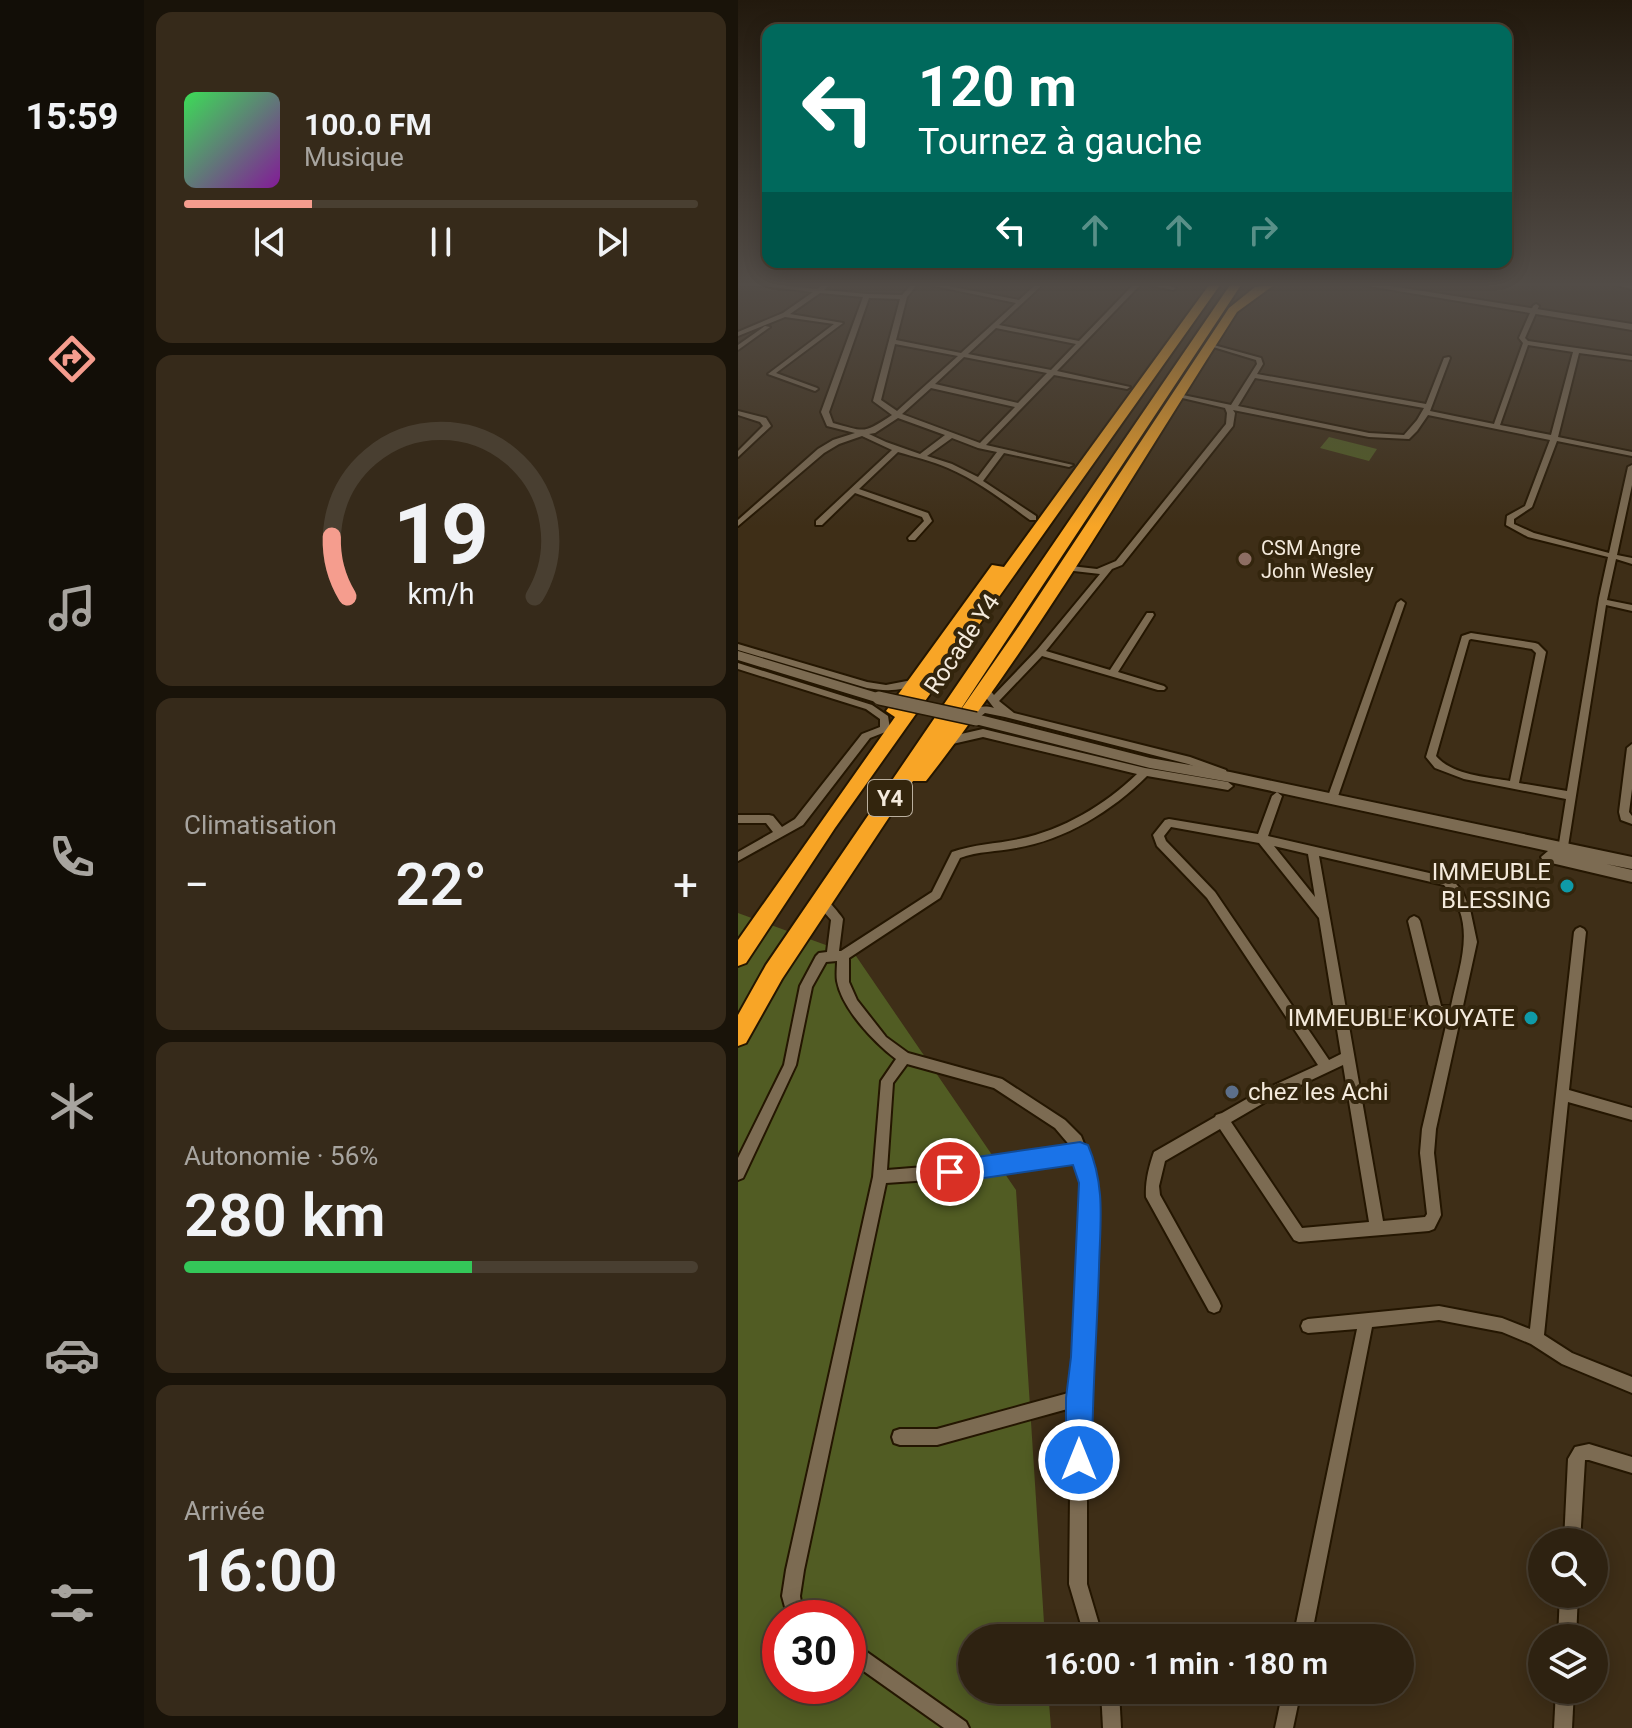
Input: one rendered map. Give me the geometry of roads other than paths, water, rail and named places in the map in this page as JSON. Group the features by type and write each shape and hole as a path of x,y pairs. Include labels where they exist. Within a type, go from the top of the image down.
{"highway":[{"path":"828,823 912,683 1144,366"},
{"name":"Rocade Y4","path":"738,957 828,823 1157,366"},
{"name":"Rocade Y4","path":"738,1036 774,972 1182,366"},
{"path":"870,829 989,695 1065,567 1198,366"}],"street":[{"path":"783,366 771,374 815,389"},
{"path":"842,366 825,412 830,424 863,433 878,444 922,456 980,480 1033,518"},
{"path":"885,366 876,397 883,407 897,415 981,446 1069,465"},
{"path":"738,524 821,451 836,442 872,431 897,415 951,366"},
{"path":"1026,366 1127,387"},
{"path":"981,446 1059,366"},
{"path":"1011,716 989,695 1040,652 1108,570 1129,552 1230,424 1231,407 1259,366"},
{"path":"1178,396 1394,439 1413,432 1427,409 1444,366"},
{"path":"1496,427 1518,366"},
{"path":"1573,366 1554,439 1528,507 1510,518 1510,525 1531,535 1632,561"},
{"path":"1252,375 1632,454"},
{"path":"929,385 1020,406"},
{"path":"738,413 763,420 767,426 739,452"},
{"path":"922,456 952,434"},
{"path":"819,523 897,449"},
{"path":"980,480 1002,450"},
{"path":"1562,854 1603,602 1632,467"},
{"path":"854,490 925,515 928,521 912,538"},
{"path":"1065,567 1085,571 1108,570"},
{"path":"1603,602 1632,608"},
{"path":"1332,799 1401,603"},
{"path":"1113,673 1150,615"},
{"path":"1514,784 1541,652 1535,646 1471,636 1465,638 1431,757 1438,766 1451,770 1514,784 1571,796"},
{"path":"738,647 836,677 878,698 885,718 885,729 866,736 799,822 738,857"},
{"path":"1040,652 1161,688"},
{"path":"738,655 878,698 1145,772 1229,781"},
{"path":"738,666 878,698 912,683"},
{"path":"1632,863 1562,854 1277,796 1229,781 1190,761 983,709 977,711 967,727 979,726 1229,781 1332,799 1562,854 1632,876"},
{"path":"947,741 979,726"},
{"path":"1632,748 1624,812 1625,817 1632,820"},
{"path":"738,1173 790,1065 806,986 820,960 838,956 936,895 956,855 967,850 1019,843 1053,833 1084,819 1145,772"},
{"path":"1262,839 1277,796"},
{"path":"738,819 769,819 780,832"},
{"path":"1221,1119 1299,1235 1429,1224 1433,1220 1427,1141 1471,942 1467,915 1453,887 1438,878 1262,839 1169,823 1158,835 1168,852 1211,895 1326,1066"},
{"path":"1262,839 1324,916"},
{"path":"1313,851 1377,1226"},
{"path":"821,902 837,919 838,956 843,982 852,1003 882,1041 904,1058 997,1083 1060,1124 1076,1141 1090,1183 1084,1357 1079,1398 1078,1584 1090,1624"},
{"path":"1414,921 1436,1011"},
{"path":"1536,1339 1580,932"},
{"path":"1340,1015 1456,1011"},
{"path":"792,1600 795,1570 880,1177 887,1081 904,1058"},
{"path":"1214,1306 1157,1206 1152,1186 1159,1157 1221,1119 1346,1058"},
{"path":"1564,1095 1632,1114"},
{"path":"880,1177 974,1170 1080,1153"},
{"path":"1308,1326 1439,1313 1458,1315 1502,1325 1536,1339 1567,1359 1632,1385"},
{"path":"1305,1624 1366,1320"},
{"path":"900,1437 937,1437 1079,1398"},
{"path":"1573,1528 1576,1459 1581,1453 1589,1452 1632,1465"},
{"path":"866,1662 960,1728"},
{"path":"1111,1704 1112,1728"},
{"path":"1284,1728 1289,1704"},
{"path":"1563,1728 1564,1704"}],"place":[{"name":"CSM Angre John Wesley","path":"1245,559"},
{"name":"IMMEUBLE BLESSING","path":"1567,886"},
{"name":"IMMEUBLE KOUYATE","path":"1531,1018"},
{"name":"chez les Achi","path":"1232,1092"}]}
